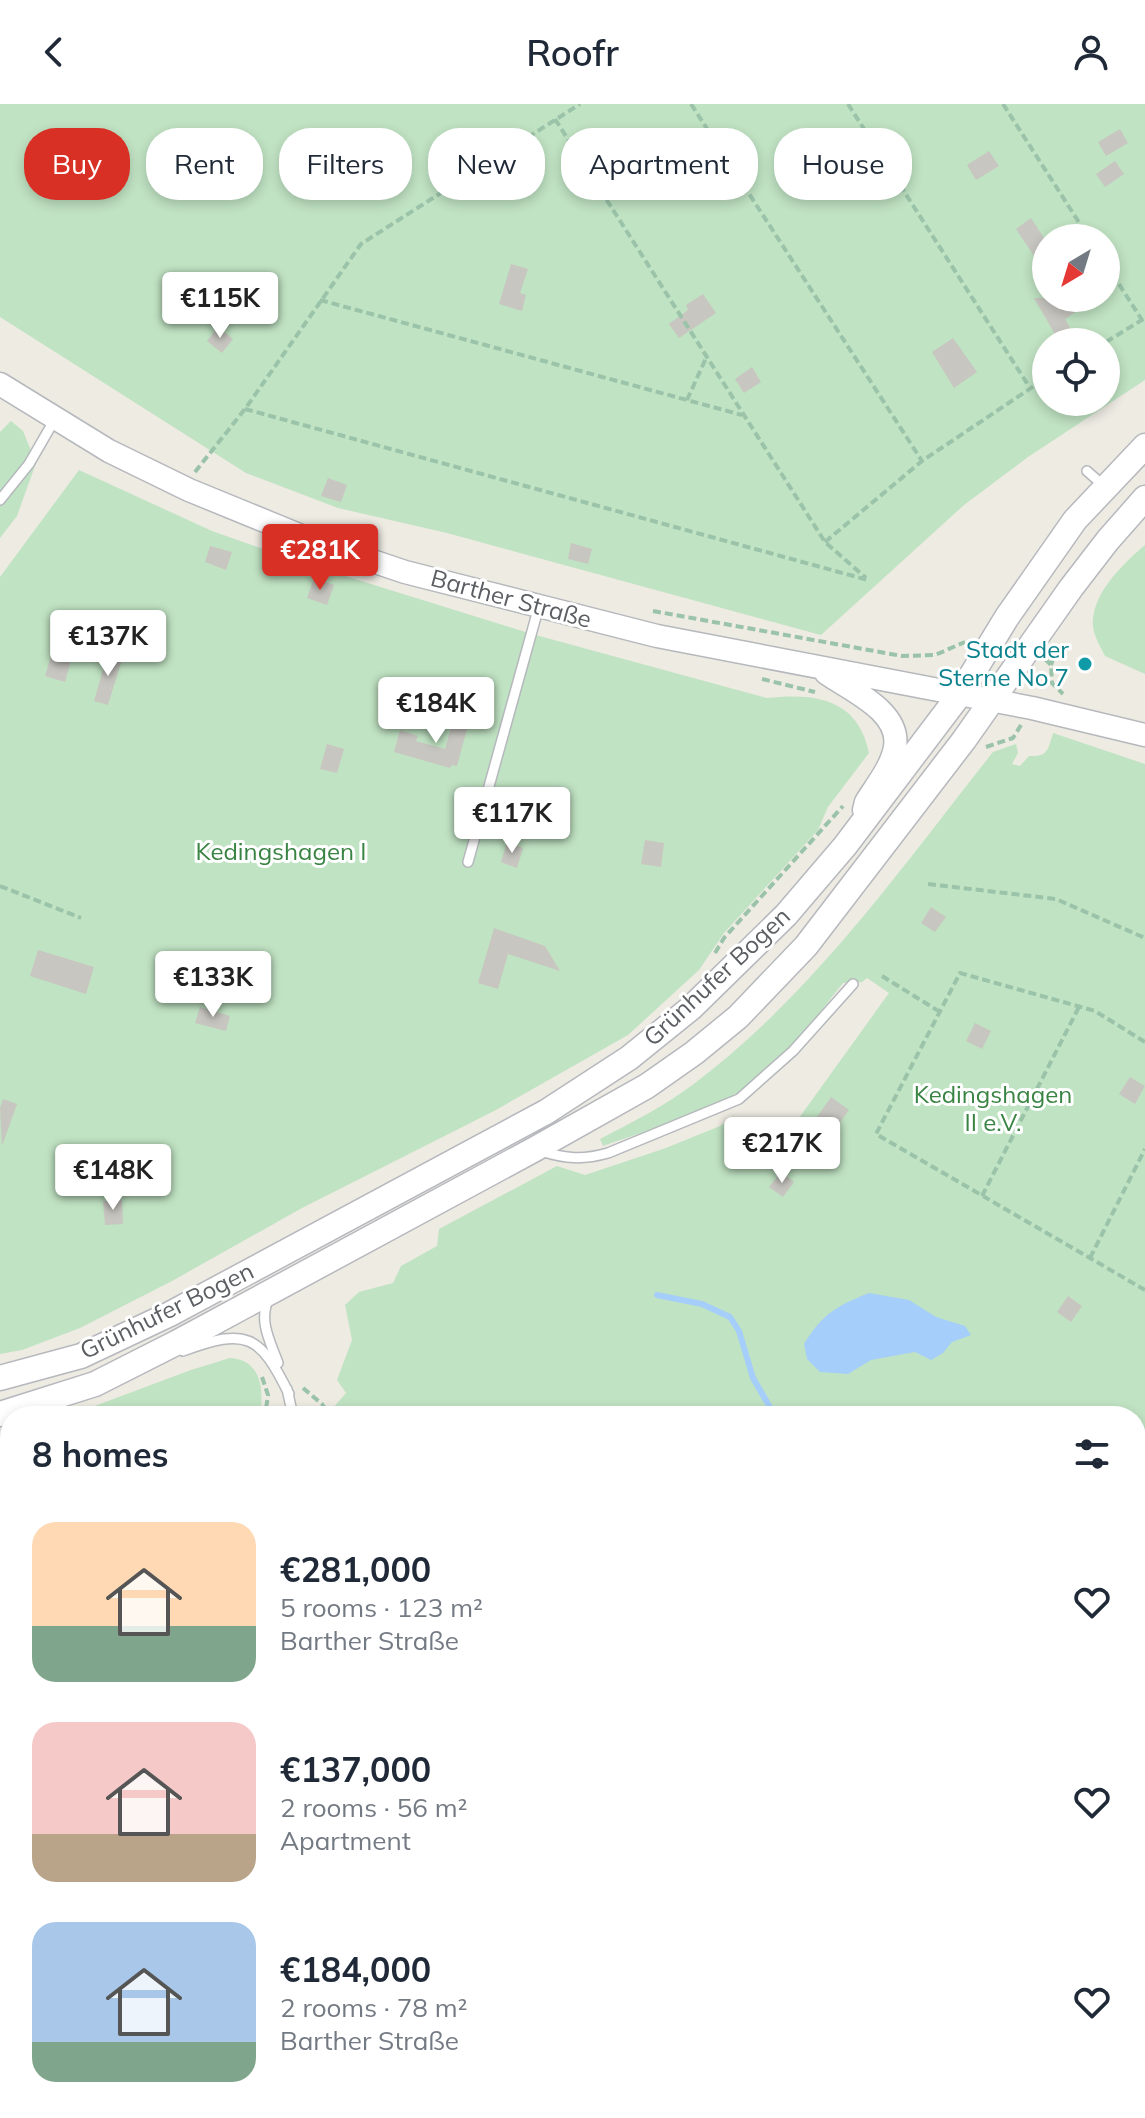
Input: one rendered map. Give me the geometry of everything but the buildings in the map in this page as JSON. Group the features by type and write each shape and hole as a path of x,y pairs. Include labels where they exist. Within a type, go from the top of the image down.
{"main road":[{"name":"Grünhufer Bogen","path":"0,1378 81,1356 115,1342 445,1167 585,1088 629,1058 691,1008 786,915 861,826 960,694 994,637 1075,520 1096,479 1145,446"},
{"name":"Grünhufer Bogen","path":"25,1406 95,1384 149,1357 535,1149 659,1078 694,1053 769,987 833,912 1108,540 1145,498"}],"street":[{"name":"Barther Straße","path":"0,384 148,471 316,542 405,572 657,636 992,700 1145,735"},
{"path":"819,668 881,710 895,734 894,753 866,802 861,826"}],"lane":[{"path":"0,500 29,464 55,419"},
{"path":"468,862 539,606"},
{"path":"535,1149 563,1158 587,1159 739,1099 793,1051 853,984"},
{"path":"275,1289 264,1309 264,1323 291,1406"},
{"path":"149,1357 177,1353 224,1339 250,1340 262,1348 274,1363 289,1394"}],"path":[{"path":"194,474 245,409 361,244 580,104"},
{"path":"691,104 922,461"},
{"path":"825,542 922,461 1030,388 848,104"},
{"path":"1003,104 1080,224"},
{"path":"245,409 868,580 825,542 555,119"},
{"path":"1120,284 1144,319 1120,334"},
{"path":"320,300 744,416"},
{"path":"687,400 707,357"},
{"path":"653,611 902,656 935,655 979,632 994,637"},
{"path":"1026,649 1042,656 1051,665 1052,683 1066,695"},
{"path":"709,961 724,938 847,800"},
{"path":"928,884 1056,899 1145,938"},
{"path":"0,886 81,918"},
{"path":"1145,1042 1095,1011 960,973 876,1134 1145,1290"},
{"path":"882,976 940,1012"},
{"path":"982,1196 1079,1007"},
{"path":"1090,1258 1145,1149"},
{"path":"260,1374 268,1395 266,1406"},
{"path":"302,1387 323,1406"}],"green space":[{"path":"0,104 1145,104 1145,380 1120,396 1120,328 1032,328 1032,416 1090,416 964,505 821,635 447,533 338,508 246,473 0,317"},
{"path":"11,421 23,431 36,463 17,516 0,538 0,432"},
{"name":"Kedingshagen I","path":"79,470 212,531 297,561 532,634 767,698 801,697 832,703 855,720 869,753 828,807 818,830 724,933 699,970 628,1035 494,1111 302,1208 172,1281 80,1328 22,1350 0,1354 0,577"},
{"path":"1145,545 1145,674 1105,656 1096,638 1093,615 1110,581"},
{"name":"Kedingshagen II e.V.","path":"1053,733 1145,764 1145,1406 335,1406 346,1393 337,1380 352,1340 345,1305 359,1292 393,1283 401,1266 437,1246 439,1229 557,1166 585,1175 666,1148 720,1126 733,1116 781,1143 889,993 867,978 862,982 843,983 787,1052 747,1087 713,1106 658,1127 603,1146 600,1139 684,1091 779,1010 890,884 993,752 1016,744 1018,753 1012,764 1020,766 1029,756 1046,751"},
{"path":"230,1358 249,1364 255,1370 261,1387 261,1406 95,1406"}],"water":[{"path":"869,1293 909,1300 936,1317 965,1326 971,1335 952,1342 943,1353 931,1360 915,1352 871,1360 848,1374 820,1372 807,1359 804,1344 832,1312"}],"waterway":[{"path":"657,1295 702,1304 730,1317 739,1331 753,1378 769,1406"}],"place":[{"name":"Stadt der Sterne No 7","path":"1085,664"}]}
